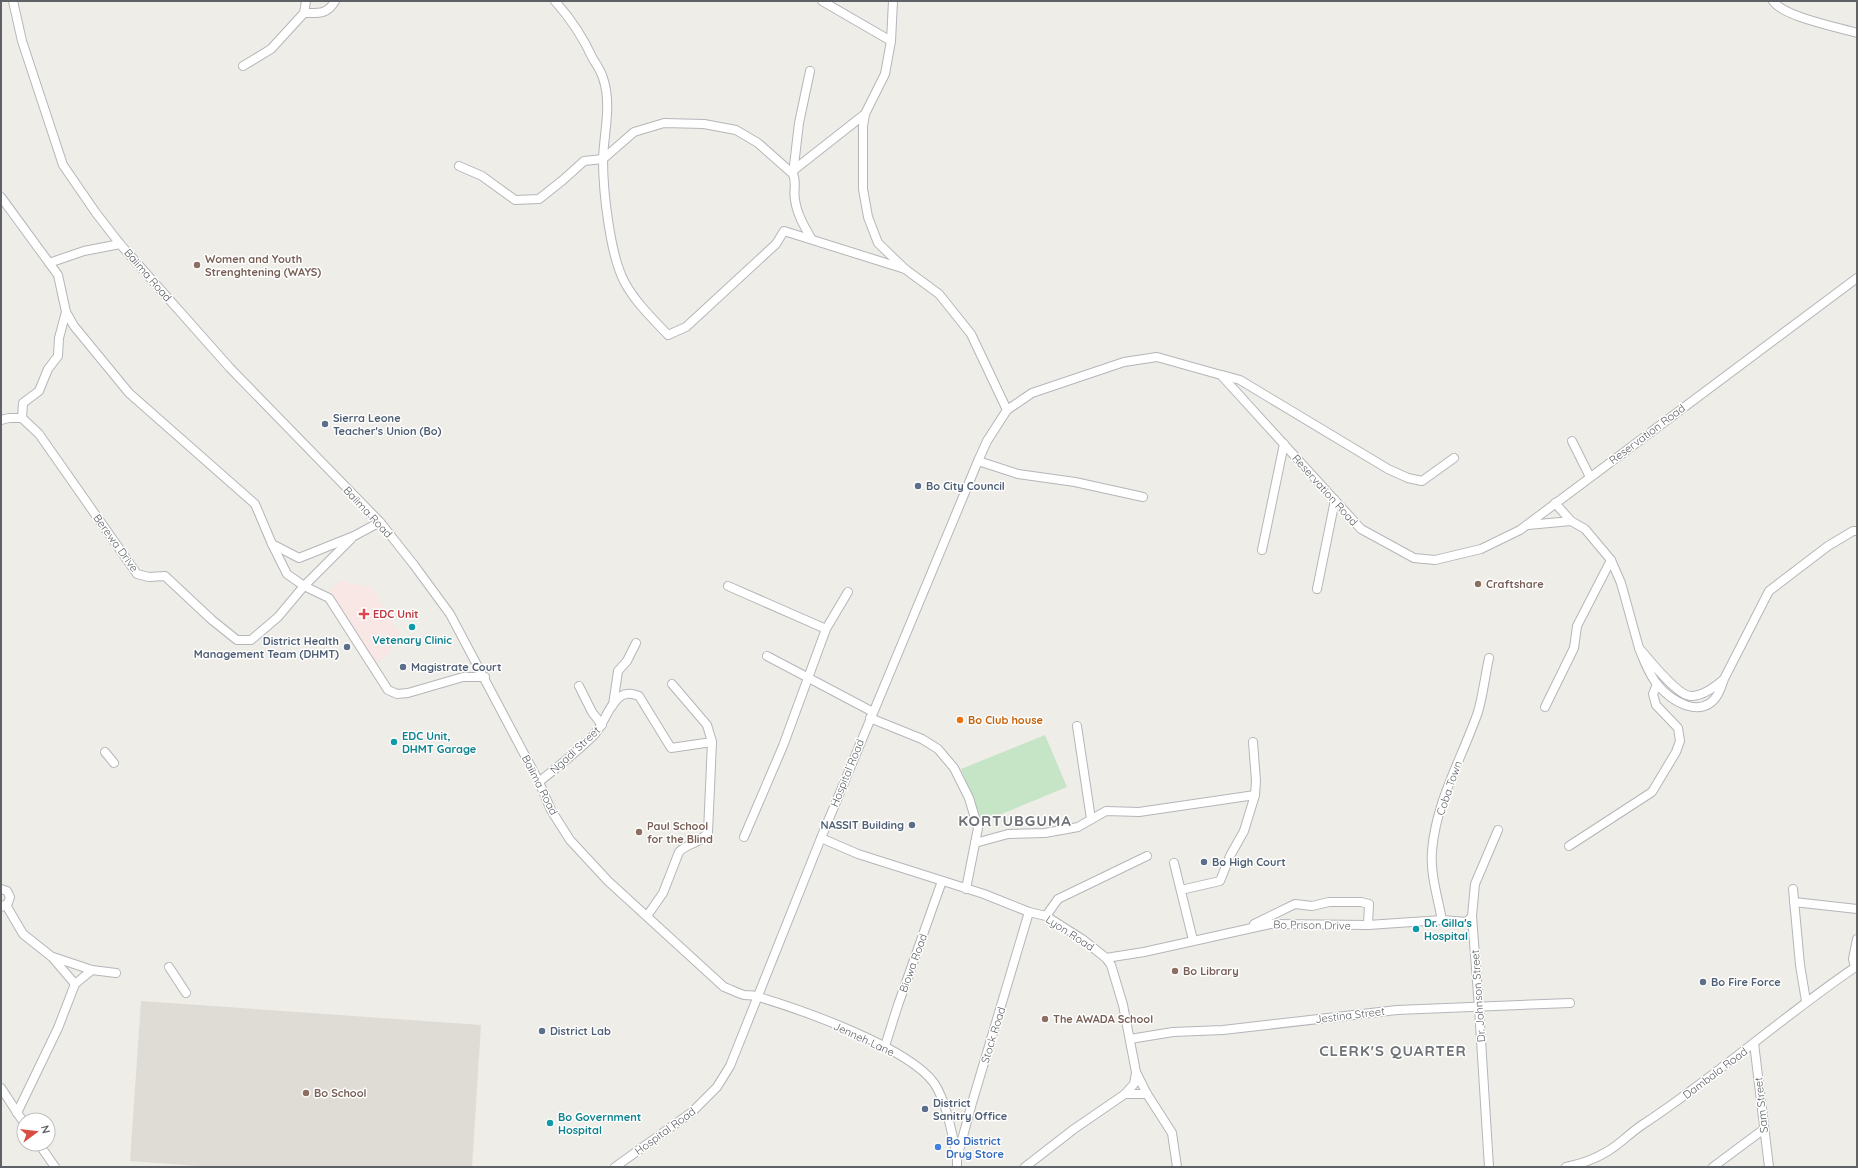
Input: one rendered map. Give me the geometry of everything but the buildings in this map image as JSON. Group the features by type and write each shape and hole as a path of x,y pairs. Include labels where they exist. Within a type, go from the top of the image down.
{"street":[{"name":"Baiima Road","path":"12,1 22,41 63,165 96,213 120,244 230,368 380,522 450,614 485,677 539,782 551,810 570,840 608,881 724,987 742,994 757,996"},
{"path":"242,66 271,49 304,13 306,1"},
{"path":"304,13 330,10 335,1"},
{"path":"555,1 569,16 583,38 603,78 608,106 603,159 605,198 618,264 625,283 641,305 668,335 686,327 776,244 784,231 811,238 905,269"},
{"path":"822,1 891,41"},
{"path":"794,172 864,114 885,74 891,41 894,1"},
{"path":"1772,1 1777,7 1795,15 1857,33"},
{"path":"810,71 799,123 794,172 794,199 801,220 811,238"},
{"path":"864,114 863,189 868,217 878,243 905,269 940,294 971,334 1008,410 1032,393 1124,362 1158,357 1240,380 1345,443 1408,478 1422,481 1454,458"},
{"path":"459,166 482,176 515,200 520,201 539,199 584,161 603,159 634,132 664,123 704,124 736,130 758,143 794,172"},
{"path":"2,201 58,275 66,312 74,326 130,393 255,504 287,574 304,586 329,598 388,690 397,694 408,693 463,677 485,677"},
{"path":"49,263 84,251 120,244"},
{"name":"Reservation Road","path":"1221,375 1361,529 1414,558 1435,560 1481,549 1527,525 1555,502 1857,278"},
{"path":"1,420 9,418 22,418 23,403 39,391 48,369 58,356 59,338 66,312"},
{"name":"Hospital Road","path":"615,1167 692,1112 717,1087 730,1066 821,838 978,462 987,441 1008,410"},
{"name":"Berewa Drive","path":"22,418 39,434 137,574 149,577 165,576 207,615 237,640 251,640 278,617 304,586 354,536"},
{"path":"1572,441 1590,477"},
{"path":"1262,550 1284,444"},
{"path":"978,462 1018,474 1075,482 1143,497"},
{"path":"1317,590 1335,500"},
{"path":"1555,502 1571,521 1585,529 1611,560 1621,583 1639,648 1650,673 1657,684 1669,697 1680,704 1692,707 1705,705 1713,700 1718,694 1724,679 1769,591 1828,546 1853,531 1857,531"},
{"path":"1527,525 1571,521"},
{"path":"272,544 299,558 354,536 380,522"},
{"path":"1545,707 1574,648 1577,626 1611,560"},
{"path":"728,586 826,629"},
{"path":"744,837 782,746 826,629 848,592"},
{"path":"613,704 618,671 627,661 636,643"},
{"path":"1639,648 1680,693 1691,696 1710,690 1724,679"},
{"path":"767,656 872,715 938,748 954,768 969,798 978,828 966,889"},
{"name":"Coba Town","path":"1442,920 1433,876 1432,851 1434,838 1444,794 1478,711 1489,658"},
{"path":"647,916 663,893 679,852 683,846 705,838 708,832 712,742 707,725 672,684"},
{"path":"1569,846 1652,792 1676,752 1680,741 1678,728 1656,705 1653,694 1657,684"},
{"path":"579,686 592,712 602,725"},
{"path":"613,704 622,696 630,694 639,696 672,748 712,742"},
{"name":"Ngadi Street","path":"539,782 594,736 602,725 613,704"},
{"path":"1077,726 1091,819"},
{"path":"1181,890 1220,881 1230,856 1244,831 1255,796 1256,781 1253,742"},
{"path":"105,752 114,763"},
{"path":"975,843 1008,834 1045,833 1078,827 1091,819 1101,816 1106,811 1139,812 1255,796"},
{"name":"Dr. Johnson Street","path":"1489,1167 1472,916 1475,884 1498,830"},
{"name":"Lyon Road","path":"821,838 858,854 984,894 1029,912 1046,916 1082,939 1106,958 1111,965 1121,998 1136,1072 1147,1094 1172,1133 1177,1167"},
{"path":"1046,916 1058,899 1147,856"},
{"path":"1174,863 1193,940"},
{"name":"Biowa Road","path":"885,1046 898,1004 942,881"},
{"path":"1,889 9,894 10,900 4,906 23,934 52,956 75,984"},
{"path":"1794,889 1800,965 1806,1001"},
{"path":"1245,929 1276,912 1295,904 1312,906 1329,902 1361,902 1369,904 1368,925"},
{"path":"1794,902 1857,909"},
{"name":"Stock Road","path":"957,1158 1029,912"},
{"name":"Bo Prison Drive","path":"1106,958 1144,952 1270,924 1368,925 1442,920 1467,922 1472,916"},
{"path":"1856,967 1853,959 1857,939"},
{"path":"52,956 92,970 116,973"},
{"path":"169,967 186,992"},
{"name":"Dambala Road","path":"1566,1167 1580,1165 1608,1151 1628,1134 1679,1101 1806,1001 1856,967"},
{"path":"18,1112 58,1028 75,984 92,970"},
{"name":"Jenneh Lane","path":"757,996 821,1019 885,1046 923,1070 934,1084 949,1122 957,1158"},
{"name":"Jestina Street","path":"1130,1039 1174,1032 1223,1030 1397,1010 1479,1008 1570,1003"},
{"name":"Sam Street","path":"1754,1043 1769,1167"},
{"path":"1025,1167 1074,1129 1125,1094 1134,1084 1136,1072"},
{"path":"1,1088 17,1112"},
{"path":"1125,1094 1147,1094"},
{"path":"1713,1167 1764,1129"},
{"path":"45,1152 55,1167"},
{"path":"957,1158 957,1167"}],"shaded area":[{"name":"EDC Unit","path":"341,580 372,588 400,634 386,656 374,665 327,593"},
{"name":"Bo School","path":"141,1001 481,1025 472,1167 212,1167 130,1161"}],"green space":[{"path":"1045,735 1067,787 982,822 961,769"}],"place":[{"name":"Women and Youth Strenghtening (WAYS)","path":"197,265"},
{"name":"Sierra Leone Teacher's Union (Bo)","path":"325,424"},
{"name":"Bo City Council","path":"918,486"},
{"name":"Craftshare","path":"1478,584"},
{"name":"EDC Unit","path":"364,614"},
{"name":"Vetenary Clinic","path":"412,627"},
{"name":"District Health Management Team (DHMT)","path":"347,647"},
{"name":"Magistrate Court","path":"403,667"},
{"name":"Bo Club house","path":"960,720"},
{"name":"EDC Unit, DHMT Garage","path":"394,742"},
{"name":"NASSIT Building","path":"912,825"},
{"name":"Paul School for the Blind","path":"639,832"},
{"name":"Bo High Court","path":"1204,862"},
{"name":"Dr. Gilla's Hospital","path":"1416,929"},
{"name":"Bo Library","path":"1175,971"},
{"name":"Bo Fire Force","path":"1703,982"},
{"name":"The AWADA School","path":"1045,1019"},
{"name":"District Lab","path":"542,1031"},
{"name":"Bo School","path":"306,1093"},
{"name":"District Sanitry Office","path":"925,1109"},
{"name":"Bo Government Hospital","path":"550,1123"},
{"name":"Bo District Drug Store","path":"938,1147"}],"district":[{"name":"KORTUBGUMA","path":"1015,821"},
{"name":"CLERK'S QUARTER","path":"1393,1051"}]}
